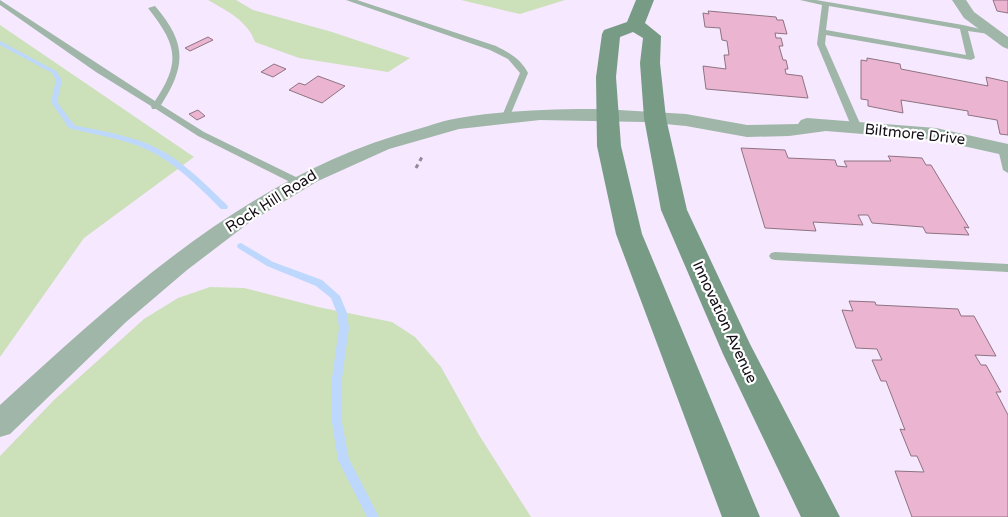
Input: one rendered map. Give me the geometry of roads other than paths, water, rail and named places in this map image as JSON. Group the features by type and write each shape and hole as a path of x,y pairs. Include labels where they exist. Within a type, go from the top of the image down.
{"street":[{"path":"645,0 635,25 611,34 606,77 606,115 609,146 629,234 742,517"},
{"path":"959,0 969,15 989,32 1008,44"},
{"path":"635,25 652,36 650,63 656,118"},
{"path":"989,32 1008,35"},
{"name":"Rock Hill Road","path":"0,424 148,289 215,236 256,208 348,156 387,142 450,124 506,116 606,115 656,118"},
{"name":"Biltmore Drive","path":"656,118 707,123 736,130 788,132 820,126 936,134 1006,149"},
{"name":"Innovation Avenue","path":"656,118 674,210 739,354 820,517"}],"lane":[{"path":"350,0 511,56 520,64 524,73 506,116"},
{"path":"804,0 989,32"},
{"path":"0,2 155,106 201,134 300,183"},
{"path":"826,4 821,44 857,128"},
{"path":"152,8 168,23 176,42 176,64 171,82 155,106"},
{"path":"822,32 971,58 963,28"},
{"path":"1006,149 1008,170"},
{"path":"775,256 1008,268"}],"waterway":[{"path":"0,43 54,72 59,80 54,102 71,126 128,140 156,151 187,173 224,207"},
{"path":"241,246 270,264 319,283 335,296 342,313 344,328 336,385 337,423 344,460 373,517"}]}
